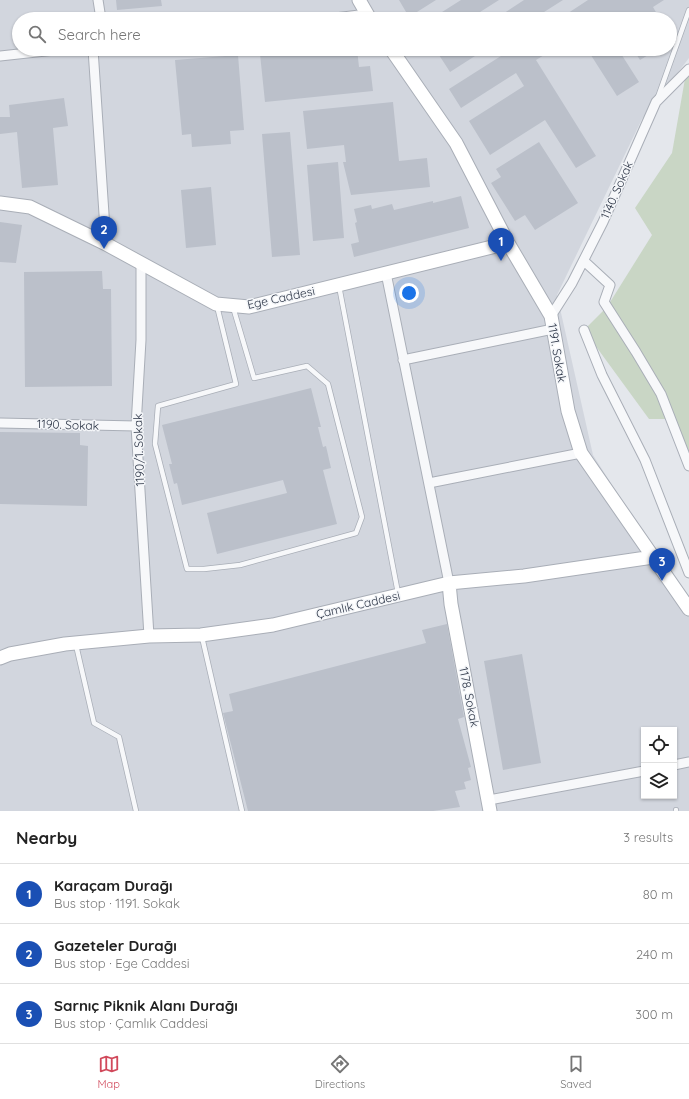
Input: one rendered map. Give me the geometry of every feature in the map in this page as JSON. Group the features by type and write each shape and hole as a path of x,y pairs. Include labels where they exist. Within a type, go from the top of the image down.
{"street":[{"path":"98,0 100,12"},
{"path":"359,0 366,12"},
{"path":"0,56 12,55"},
{"path":"93,56 106,244"},
{"name":"1191. Sokak","path":"396,56 456,143 508,243 552,322 568,411 581,453 653,557"},
{"name":"1140. Sokak","path":"552,322 603,222 656,102 689,69"},
{"name":"Ege Caddesi","path":"0,203 30,207 106,244 216,304 249,307 508,243"},
{"path":"584,261 610,285 604,302 661,394 689,466"},
{"name":"1190/1. Sokak","path":"141,264 141,340 136,426 149,636"},
{"path":"386,273 449,583"},
{"path":"403,360 552,322"},
{"path":"584,330 602,375 645,460 689,574"},
{"name":"1190. Sokak","path":"0,423 136,426"},
{"path":"429,483 581,453"},
{"path":"653,557 688,605"},
{"name":"Çamlık Caddesi","path":"0,658 10,654 75,643 149,636 201,635 273,625 449,583 524,576 653,557"},
{"name":"1178. Sokak","path":"449,583 451,604 489,806"},
{"path":"677,764 689,762"},
{"path":"489,806 641,772"}],"lane":[{"path":"677,43 689,10"},
{"path":"656,102 672,56"},
{"path":"339,285 398,595"},
{"path":"216,304 236,384 158,406 155,444 187,568 204,569 240,565 356,533 362,517 328,384 307,366 254,378 232,305"},
{"path":"201,635 242,811"},
{"path":"75,643 94,723 119,737 136,811"}],"shaded area":[{"path":"0,0 689,0 689,58 642,119 557,295 593,455 689,606 689,811 0,811"}],"green space":[{"path":"689,69 689,466 671,419 649,419 584,330 607,307 652,235 635,208 672,153 686,73"}],"building":[{"path":"116,0 161,0 162,6 117,10"},
{"path":"399,0 436,0 417,12 406,12"},
{"path":"461,0 499,0 480,12 442,12"},
{"path":"524,0 563,0 544,12 506,12"},
{"path":"588,0 664,0 653,7 656,12 570,12"},
{"path":"238,56 244,130 230,131 231,144 192,147 191,134 182,135 175,60"},
{"path":"260,56 358,56 359,67 370,66 373,91 265,102"},
{"path":"440,56 475,56 450,72"},
{"path":"501,56 543,56 536,60 596,156 576,168 545,120 490,155 469,121 524,86 516,73 461,108 449,89"},
{"path":"591,56 622,56 639,82 617,96"},
{"path":"637,56 647,56 640,60"},
{"path":"64,98 68,126 53,128 58,185 22,188 17,132 0,134 0,117 10,117 9,105"},
{"path":"393,102 399,161 427,158 430,187 351,195 343,162 346,162 344,145 307,149 303,111"},
{"path":"290,132 300,255 272,257 262,134"},
{"path":"539,142 578,203 535,230 525,215 515,221 491,183 501,177 496,169"},
{"path":"338,162 344,238 313,241 307,165"},
{"path":"211,187 216,245 186,248 181,190"},
{"path":"461,196 469,228 354,257 351,244 359,242 354,209 371,205 372,209 392,204 394,210"},
{"path":"0,222 22,225 16,263 0,262"},
{"path":"102,271 103,289 111,289 112,386 25,387 24,272"},
{"path":"311,388 321,427 318,427 323,447 326,446 331,468 323,470 337,524 217,554 207,513 287,493 283,480 182,505 177,483 174,484 169,464 172,464 162,425"},
{"path":"0,432 80,433 80,445 88,446 87,506 0,504"},
{"path":"447,624 464,717 458,719 471,767 468,768 471,780 464,782 466,789 455,791 460,807 433,811 248,811 223,713 233,711 229,694 426,643 422,630"},
{"path":"522,654 541,763 503,770 484,661"}],"place":[{"name":"Gazeteler Durağı","path":"104,249"},
{"name":"Karaçam Durağı","path":"501,261"},
{"name":"Sarnıç Piknik Alanı Durağı","path":"662,581"}]}
